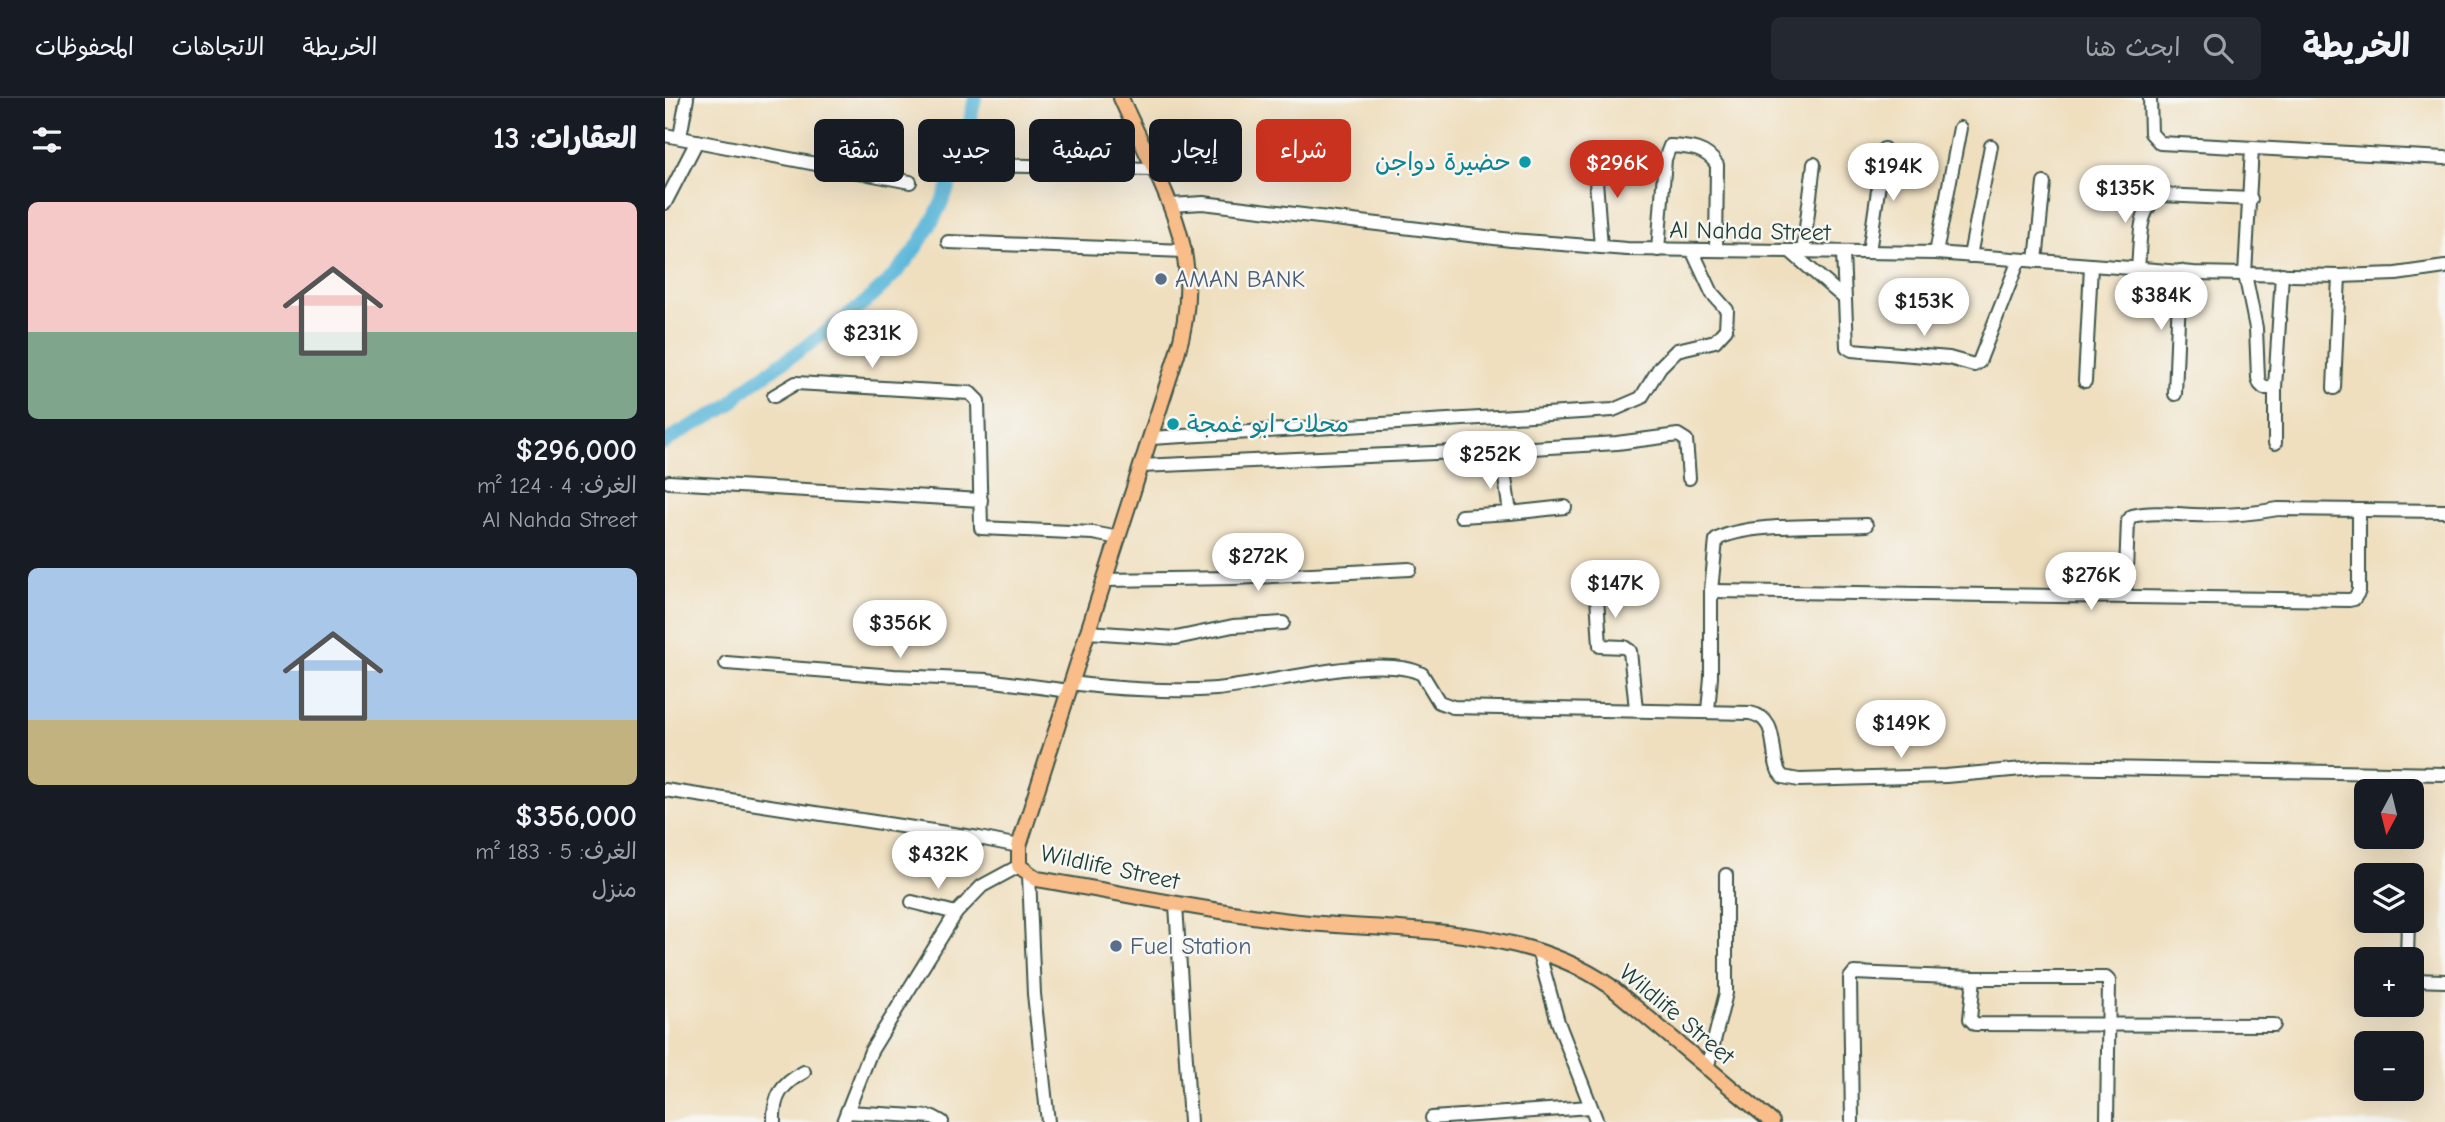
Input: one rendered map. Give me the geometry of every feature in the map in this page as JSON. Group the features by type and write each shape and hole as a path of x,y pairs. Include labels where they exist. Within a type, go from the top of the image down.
{"main road":[{"name":"Wildlife Street","path":"1121,98 1149,160"},
{"name":"Wildlife Street","path":"1159,182 1185,251 1190,290 1186,320 1119,538 1019,846 1024,870 1176,905 1291,921 1494,940 1538,950 1586,970 1610,986 1657,1022 1707,1069 1772,1122"}],"street":[{"path":"680,137 687,98"},
{"path":"2150,98 2151,133 2156,141 2445,158"},
{"path":"1936,253 1960,128"},
{"path":"665,135 910,182"},
{"path":"665,203 697,141"},
{"path":"1658,250 1665,159 1671,146 1702,150 1711,156 1717,165 1716,250"},
{"path":"1970,256 1991,146"},
{"path":"2252,148 2245,274 2256,328 2258,378 2264,388 2275,388"},
{"path":"1869,252 1884,149"},
{"path":"1594,154 1601,247"},
{"path":"1814,164 1797,252 1844,298"},
{"path":"1015,166 1149,169"},
{"path":"2036,261 2044,183"},
{"path":"2138,268 2143,214 2154,199 2162,195 2251,200"},
{"name":"Al Nahda Street","path":"1170,205 1203,203 1511,240 1658,250 1936,253 2091,266 2245,274 2396,274 2445,267"},
{"path":"948,242 1185,251"},
{"path":"1150,438 1613,410 1641,398 1660,367 1677,350 1721,339 1726,329 1727,310 1712,293 1692,250"},
{"path":"1843,253 1846,342 1852,350 1949,358 1977,365 2019,260"},
{"path":"2085,381 2091,266"},
{"path":"2175,394 2180,271"},
{"path":"2275,443 2275,388 2282,274"},
{"path":"2335,388 2339,275"},
{"path":"774,397 796,383 975,395 978,401 981,528 1093,533 1119,538"},
{"path":"1141,466 1501,450 1617,443 1678,435 1686,440 1689,478"},
{"path":"1501,450 1510,513"},
{"path":"669,482 981,500"},
{"path":"1461,516 1565,507"},
{"path":"2125,596 2128,521 2132,516 2143,513 2222,514 2278,509 2445,511"},
{"path":"1711,592 2354,599 2359,591 2359,512"},
{"path":"1708,712 1711,688 1714,545 1722,537 1766,529 1866,525"},
{"path":"1105,580 1234,578 1410,569"},
{"path":"1597,596 1599,646 1624,647 1630,651 1636,709"},
{"path":"1088,632 1176,638 1233,626 1283,623"},
{"path":"726,663 1070,687 1213,689 1340,670 1397,667 1422,674 1439,702 1454,707 1750,713 1765,719 1770,728 1776,766 1783,777 1790,780 1946,776 2044,767 2445,774"},
{"path":"665,790 1019,846"},
{"path":"942,1122 933,1117 845,1117 871,1051 956,913 982,886 1024,870 1048,1122"},
{"path":"1707,1069 1726,993 1726,875"},
{"path":"912,902 956,913"},
{"path":"1176,905 1190,1122"},
{"path":"1538,950 1558,1021 1597,1122"},
{"path":"1852,1122 1851,976 1854,973 1974,978 2102,976 2109,981 2107,1122"},
{"path":"1974,978 1970,1019 1975,1024 2274,1025"},
{"path":"2424,980 2445,981"},
{"path":"773,1122 774,1102 779,1092 786,1082 804,1072"},
{"path":"1432,1118 1590,1107"}],"waterway":[{"path":"665,443 729,405 744,390 858,308 893,276 923,238 946,193 963,146 975,98"}],"place":[{"name":"حضيرة دواجن","path":"1525,162"},
{"name":"AMAN BANK","path":"1161,279"},
{"name":"محلات ابو غمجة","path":"1173,424"},
{"name":"Fuel Station","path":"1116,946"}]}
